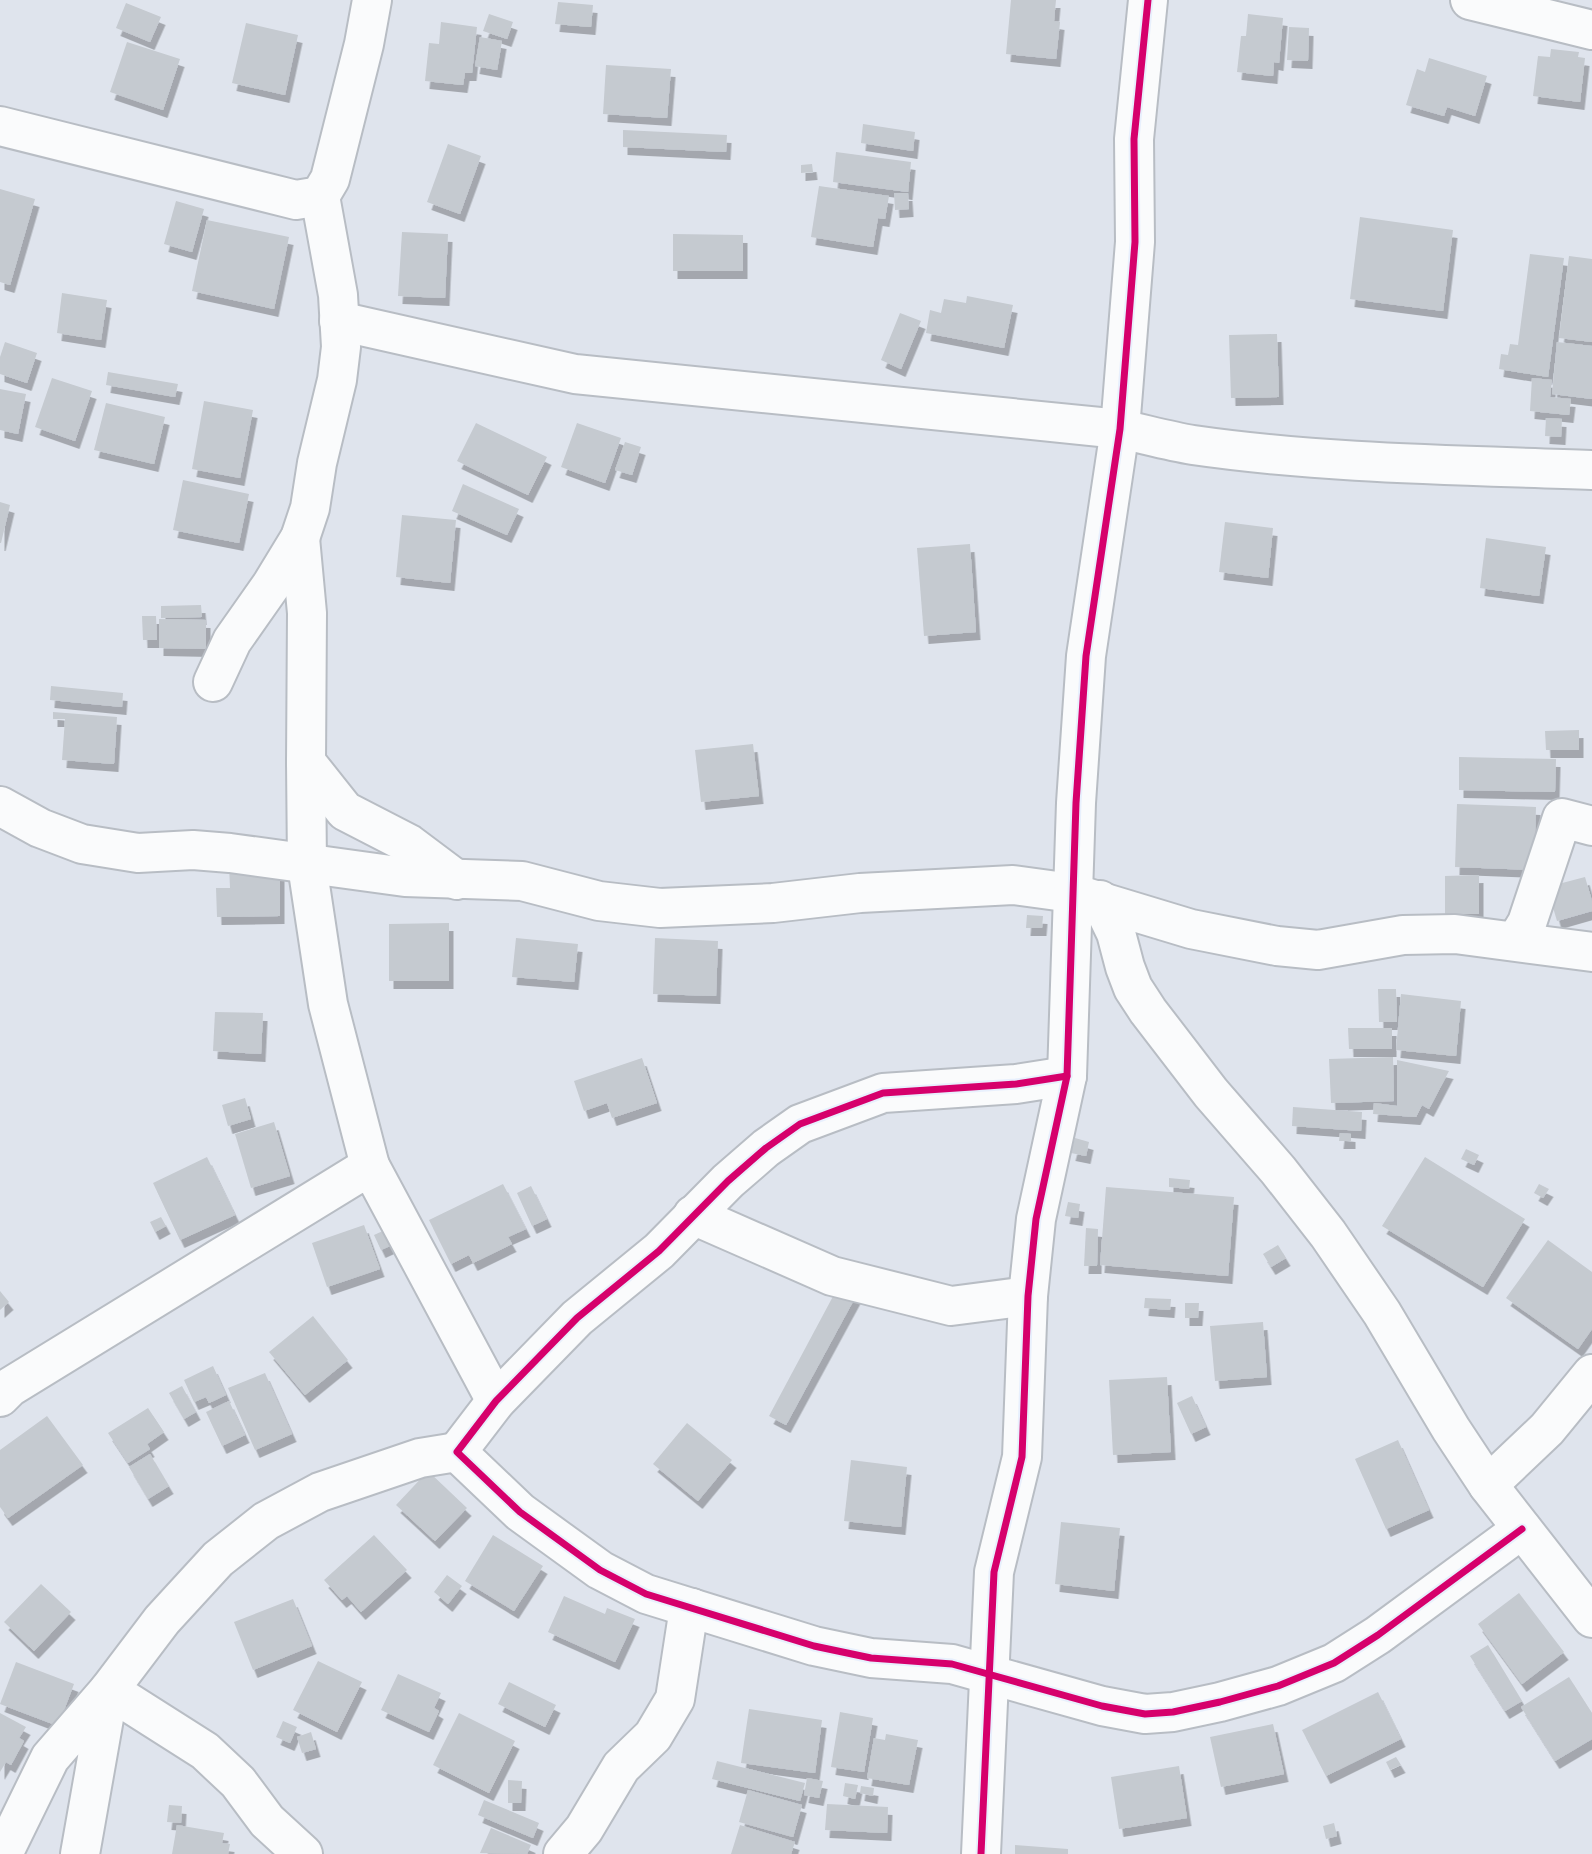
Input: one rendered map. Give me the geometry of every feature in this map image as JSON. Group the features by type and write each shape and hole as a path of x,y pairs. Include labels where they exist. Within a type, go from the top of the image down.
{"street":[{"path":"213,682 232,641 300,538 310,508 317,463 337,380 341,347 338,295 320,196 330,179 364,44 372,0"},
{"path":"981,1854 994,1572 1022,1457 1028,1296 1036,1219 1067,1076 1086,897 1086,656 1120,429 1135,242 1135,139 1148,0"},
{"path":"1470,0 1592,30"},
{"path":"0,126 296,200 320,196"},
{"path":"339,321 575,374 1120,429 1191,444 1289,456 1412,464 1592,470"},
{"path":"300,538 307,613 307,864 328,1004 370,1166 496,1401"},
{"path":"306,762 345,811 409,844 457,880"},
{"path":"0,806 40,828 82,844 138,853 193,850 405,877 522,881 599,901 660,908 773,903 860,893 1013,885 1086,897 1191,929 1277,946 1318,950 1403,935 1455,934 1592,951"},
{"path":"1516,941 1527,923 1562,818 1592,826"},
{"path":"1086,897 1116,933 1133,988 1148,1011 1211,1093 1278,1170 1328,1234 1382,1313 1451,1429 1488,1485 1592,1618"},
{"path":"3,1854 50,1758 109,1690 162,1620 218,1559 266,1521 320,1492 420,1458 457,1452 496,1401 577,1318 659,1251 693,1215 766,1148 800,1124 883,1093 1016,1084 1067,1076"},
{"path":"0,1397 10,1387 370,1166"},
{"path":"693,1215 832,1276 951,1306 1028,1296"},
{"path":"1488,1485 1547,1429 1592,1374"},
{"path":"457,1452 520,1512 600,1570 646,1594 814,1646 871,1658 952,1664 1102,1706 1145,1714 1173,1712 1266,1689 1334,1663 1378,1635 1522,1529"},
{"path":"564,1854 584,1829 621,1767 653,1736 675,1699 687,1621 692,1608"},
{"path":"80,1854 109,1690"},
{"path":"109,1690 205,1751 238,1782 267,1821 303,1854"}],"building":[{"path":"1011,0 1056,0 1054,21 1060,22 1056,59 1006,54"},
{"path":"558,2 593,5 591,27 555,24"},
{"path":"126,3 161,17 150,42 116,28"},
{"path":"489,14 513,22 507,39 483,31"},
{"path":"1248,14 1283,18 1279,63 1274,62 1273,76 1237,72 1241,36 1246,36"},
{"path":"441,22 477,27 472,73 465,73 463,85 425,81 429,43 439,44"},
{"path":"246,23 298,35 285,95 232,83"},
{"path":"1289,27 1309,28 1308,61 1287,60"},
{"path":"480,37 502,41 497,70 475,66"},
{"path":"127,42 180,59 163,110 110,92"},
{"path":"1551,49 1579,52 1578,57 1585,58 1580,102 1533,96 1538,56 1550,57"},
{"path":"1429,58 1487,76 1475,116 1447,107 1444,116 1406,105 1417,69 1425,72"},
{"path":"606,65 671,69 667,118 603,114"},
{"path":"863,124 915,132 913,151 861,143"},
{"path":"623,130 727,135 726,152 623,147"},
{"path":"448,144 481,156 460,214 427,202"},
{"path":"836,152 911,162 908,192 833,182"},
{"path":"812,164 813,172 801,173 801,165"},
{"path":"819,186 889,196 885,219 878,218 873,247 811,237"},
{"path":"0,189 35,199 10,285 0,282"},
{"path":"894,193 908,193 909,209 895,210"},
{"path":"176,201 204,209 192,252 164,244"},
{"path":"1360,217 1453,230 1443,311 1350,299"},
{"path":"207,220 289,237 274,309 192,291"},
{"path":"402,232 448,234 445,298 398,296"},
{"path":"673,234 743,235 743,271 673,271"},
{"path":"1530,254 1564,258 1548,377 1499,369 1501,354 1508,355 1510,344 1518,345"},
{"path":"1569,256 1592,259 1592,342 1559,338"},
{"path":"62,293 107,300 101,340 57,333"},
{"path":"967,296 1013,305 1004,348 926,333 930,310 941,313 944,299 966,303"},
{"path":"900,313 921,321 901,369 881,360"},
{"path":"1277,334 1279,397 1231,398 1229,335"},
{"path":"5,342 37,353 27,383 0,374 0,357"},
{"path":"1557,342 1592,346 1592,399 1552,394"},
{"path":"108,372 178,384 175,397 106,385"},
{"path":"52,378 92,391 75,441 35,427"},
{"path":"1532,378 1552,380 1550,397 1571,399 1569,415 1530,411"},
{"path":"0,389 26,394 18,434 0,430"},
{"path":"204,401 253,410 240,478 192,469"},
{"path":"106,403 165,417 154,464 94,450"},
{"path":"1546,418 1562,419 1561,437 1545,436"},
{"path":"476,423 547,457 528,495 457,461"},
{"path":"577,423 621,438 605,483 561,467"},
{"path":"625,442 641,447 632,475 615,470"},
{"path":"183,480 249,494 239,543 173,530"},
{"path":"463,484 519,509 507,535 452,511"},
{"path":"0,502 10,505 1,543 0,543"},
{"path":"402,515 456,520 450,583 396,577"},
{"path":"1225,522 1273,528 1268,578 1219,572"},
{"path":"1486,538 1546,547 1539,596 1480,588"},
{"path":"970,544 976,632 924,636 917,548"},
{"path":"201,605 202,617 161,618 161,606"},
{"path":"142,616 156,616 157,640 143,640"},
{"path":"159,619 206,620 206,649 159,648"},
{"path":"51,686 123,693 122,707 50,700"},
{"path":"53,712 117,717 114,764 62,760 65,719 53,719"},
{"path":"1579,730 1579,750 1546,750 1545,731"},
{"path":"753,744 759,796 701,802 695,750"},
{"path":"1459,757 1556,759 1555,792 1459,790"},
{"path":"1457,804 1536,807 1534,870 1455,867"},
{"path":"280,864 280,916 217,917 216,888 230,888 229,865"},
{"path":"1479,875 1479,914 1445,914 1445,876"},
{"path":"1585,877 1592,911 1557,921 1547,887"},
{"path":"1027,915 1043,916 1042,928 1026,928"},
{"path":"449,923 449,981 389,981 389,924"},
{"path":"516,938 578,944 574,982 512,977"},
{"path":"655,938 718,941 716,996 653,994"},
{"path":"1378,989 1396,989 1397,1022 1379,1022"},
{"path":"1401,994 1461,1001 1456,1056 1396,1050"},
{"path":"215,1012 263,1013 261,1054 213,1051"},
{"path":"1348,1028 1392,1028 1392,1049 1349,1049"},
{"path":"1393,1057 1394,1101 1331,1103 1329,1059"},
{"path":"642,1058 657,1103 612,1118 607,1103 584,1111 574,1081"},
{"path":"1397,1060 1449,1071 1429,1109 1422,1105 1416,1117 1373,1114 1374,1103 1397,1106"},
{"path":"245,1098 251,1119 228,1126 222,1105"},
{"path":"1293,1107 1362,1112 1361,1131 1292,1126"},
{"path":"274,1122 290,1176 251,1188 235,1134"},
{"path":"1340,1133 1351,1134 1351,1141 1339,1141"},
{"path":"1075,1138 1089,1142 1086,1156 1071,1153"},
{"path":"1466,1149 1479,1155 1474,1165 1461,1159"},
{"path":"207,1157 235,1215 180,1240 153,1183"},
{"path":"1425,1157 1525,1219 1483,1287 1382,1226"},
{"path":"1169,1178 1190,1180 1189,1189 1169,1187"},
{"path":"503,1184 526,1229 508,1237 512,1244 473,1263 469,1255 451,1264 429,1220"},
{"path":"1539,1184 1549,1189 1543,1198 1534,1193"},
{"path":"531,1186 547,1219 532,1226 517,1193"},
{"path":"1106,1187 1234,1197 1228,1276 1100,1265"},
{"path":"1068,1202 1080,1204 1078,1218 1065,1216"},
{"path":"161,1217 166,1226 155,1232 150,1222"},
{"path":"364,1225 380,1269 327,1287 312,1243"},
{"path":"1086,1228 1098,1229 1097,1266 1084,1266"},
{"path":"385,1230 392,1245 381,1250 374,1235"},
{"path":"1548,1240 1592,1272 1592,1329 1578,1349 1506,1298"},
{"path":"1278,1245 1286,1258 1271,1267 1263,1254"},
{"path":"838,1287 856,1296 786,1425 769,1416"},
{"path":"0,1291 9,1302 0,1310"},
{"path":"1145,1298 1171,1299 1170,1310 1144,1308"},
{"path":"1185,1303 1199,1303 1198,1318 1185,1318"},
{"path":"313,1316 348,1360 305,1395 269,1352"},
{"path":"1263,1322 1267,1377 1215,1381 1210,1326"},
{"path":"213,1366 226,1395 209,1403 206,1397 194,1402 184,1380"},
{"path":"265,1373 292,1434 255,1450 228,1388"},
{"path":"1167,1377 1171,1452 1113,1455 1109,1380"},
{"path":"182,1386 196,1412 184,1419 169,1393"},
{"path":"1192,1396 1206,1427 1191,1434 1177,1403"},
{"path":"229,1401 245,1435 222,1446 206,1412"},
{"path":"148,1408 164,1432 147,1444 150,1449 128,1463 108,1433"},
{"path":"47,1416 83,1465 8,1518 0,1507 0,1450"},
{"path":"687,1423 732,1460 698,1501 653,1464"},
{"path":"1398,1440 1429,1510 1386,1529 1355,1459"},
{"path":"150,1454 169,1486 148,1499 129,1467"},
{"path":"851,1460 907,1467 901,1527 844,1521"},
{"path":"428,1471 467,1508 435,1541 396,1505"},
{"path":"1061,1522 1120,1528 1114,1591 1055,1584"},
{"path":"374,1535 407,1570 361,1612 347,1596 342,1600 324,1580"},
{"path":"493,1535 543,1566 514,1611 465,1581"},
{"path":"447,1575 462,1586 448,1604 434,1592"},
{"path":"41,1584 71,1612 34,1651 4,1622"},
{"path":"1519,1593 1564,1652 1522,1684 1478,1624"},
{"path":"564,1596 605,1614 607,1608 635,1619 615,1662 548,1632"},
{"path":"293,1599 312,1646 253,1670 234,1622"},
{"path":"1488,1645 1522,1701 1505,1711 1470,1656"},
{"path":"318,1661 362,1682 337,1732 293,1710"},
{"path":"16,1662 74,1684 58,1726 0,1704"},
{"path":"398,1674 441,1693 434,1708 439,1711 429,1732 381,1710"},
{"path":"1569,1677 1592,1713 1592,1739 1555,1761 1521,1707"},
{"path":"509,1682 556,1705 545,1727 498,1704"},
{"path":"1378,1692 1401,1739 1326,1776 1302,1730"},
{"path":"749,1709 822,1720 815,1773 741,1763"},
{"path":"840,1712 873,1718 864,1772 831,1767"},
{"path":"0,1713 26,1727 19,1738 24,1741 11,1765 6,1762 0,1772"},
{"path":"459,1713 515,1741 489,1793 433,1765"},
{"path":"283,1721 297,1727 290,1743 276,1737"},
{"path":"1273,1724 1284,1774 1221,1787 1210,1737"},
{"path":"311,1732 316,1749 302,1753 297,1737"},
{"path":"886,1734 918,1740 909,1785 867,1778 874,1738 885,1740"},
{"path":"1396,1757 1401,1765 1390,1770 1386,1762"},
{"path":"717,1761 805,1783 800,1801 712,1779"},
{"path":"1179,1766 1187,1818 1119,1829 1111,1777"},
{"path":"807,1778 823,1781 819,1798 804,1795"},
{"path":"508,1780 522,1781 521,1803 508,1803"},
{"path":"845,1783 858,1785 855,1799 843,1796"},
{"path":"861,1786 874,1788 873,1796 860,1793"},
{"path":"748,1790 802,1805 793,1837 739,1822"},
{"path":"484,1800 539,1823 533,1838 478,1815"},
{"path":"827,1804 888,1807 887,1833 825,1830"},
{"path":"169,1805 182,1806 181,1823 167,1822"},
{"path":"1334,1823 1337,1836 1326,1839 1323,1826"},
{"path":"177,1825 224,1833 222,1843 230,1844 228,1854 172,1854"},
{"path":"740,1825 795,1842 791,1854 731,1854"},
{"path":"491,1828 531,1845 527,1854 480,1853"},
{"path":"1015,1845 1068,1849 1068,1854 1015,1854"}],"cycle path":[{"path":"981,1854 994,1572 1022,1457 1028,1296 1036,1219 1067,1076 1076,803 1086,656 1120,429 1135,242 1134,139 1148,0"},
{"path":"1067,1076 1016,1084 883,1093 800,1124 766,1148 728,1181 659,1251 577,1318 496,1401 457,1452 520,1512 600,1570 646,1594 814,1646 871,1658 952,1664 1102,1706 1145,1714 1173,1712 1220,1702 1278,1686 1334,1663 1378,1635 1522,1529"}]}
